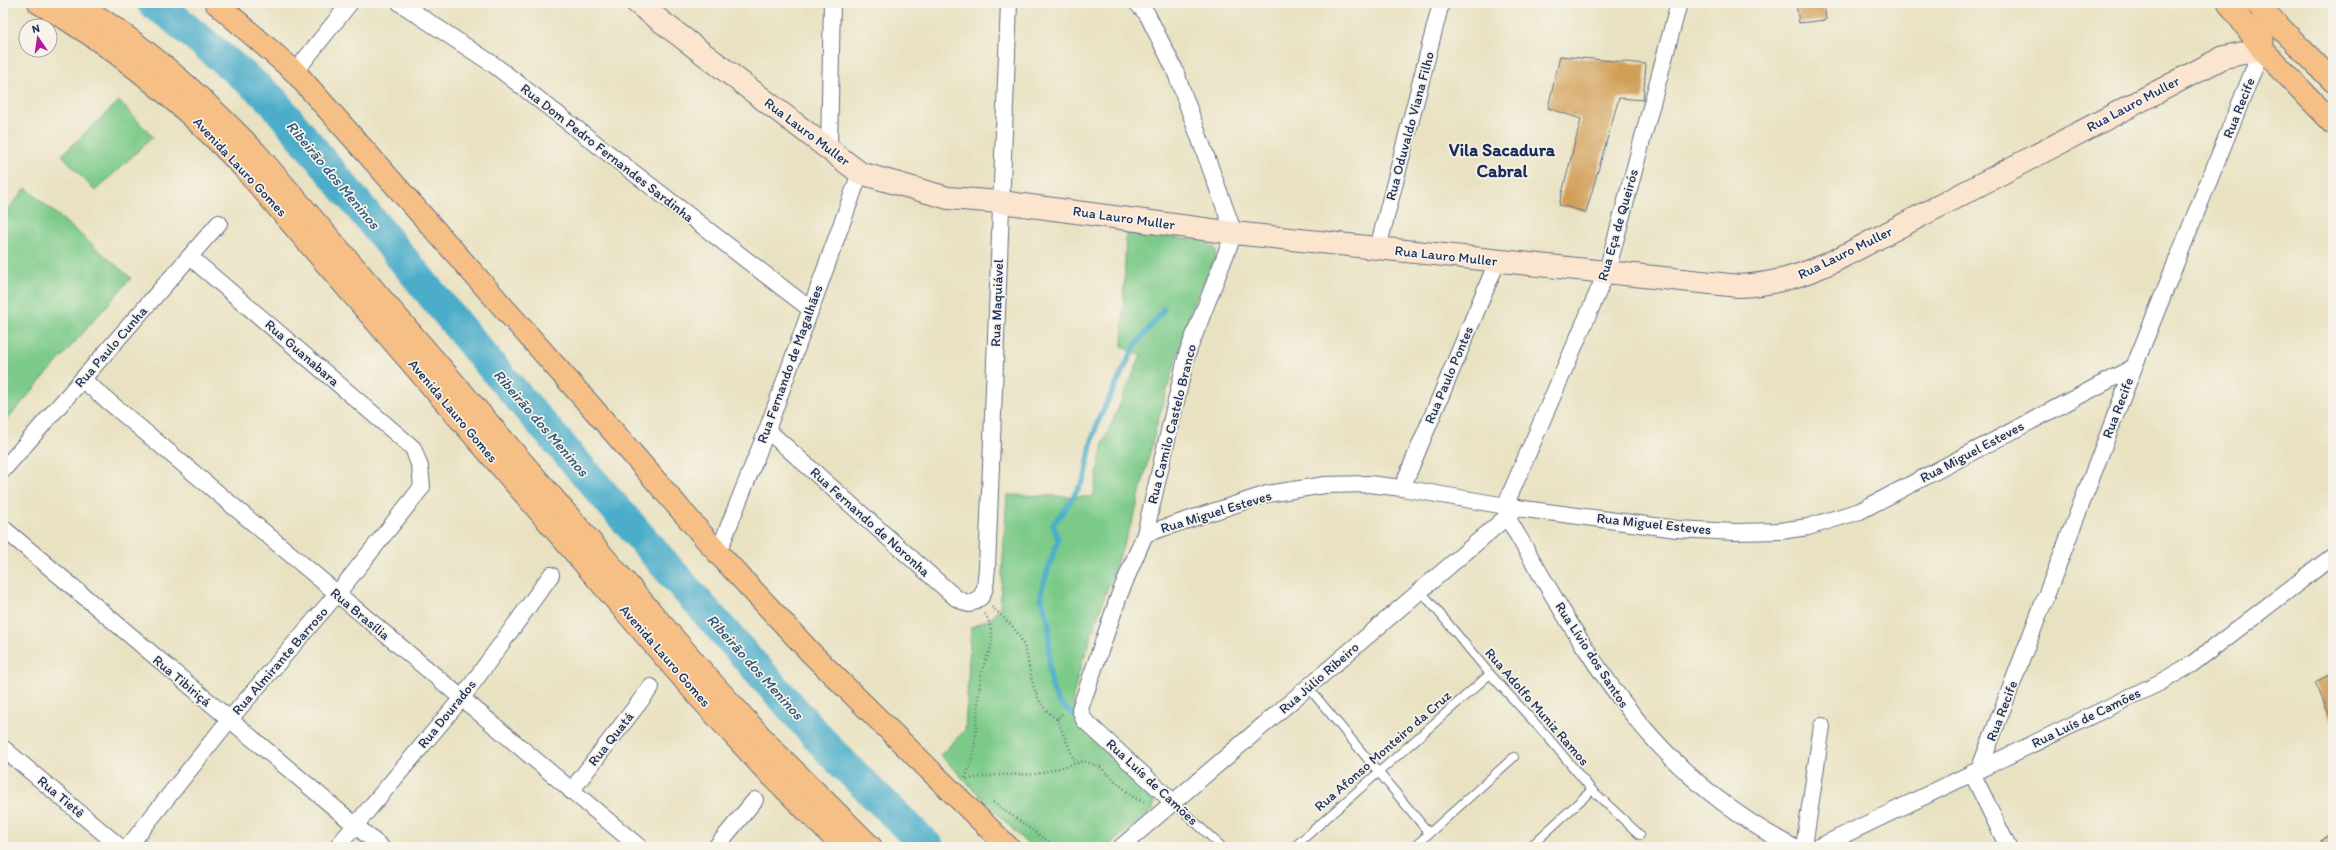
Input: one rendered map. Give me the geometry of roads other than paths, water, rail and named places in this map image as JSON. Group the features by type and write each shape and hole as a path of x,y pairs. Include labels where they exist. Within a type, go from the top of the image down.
{"main road":[{"name":"Avenida Lauro Gomes","path":"39,3 79,27 135,66 183,107 227,150 700,698 761,765 843,847"},
{"name":"Avenida Lauro Gomes","path":"76,3 117,30 170,70 197,94 256,154 714,685 780,757 870,847"},
{"path":"216,3 295,72 611,429 718,553 811,653 963,785 1008,847"},
{"path":"2229,3 2262,49 2327,117 2333,137"},
{"path":"2261,6 2262,49"},
{"path":"2261,6 2333,81"}],"street":[{"path":"295,72 350,3"},
{"name":"Rua Dom Pedro Fernandes Sardinha","path":"400,3 494,65 810,309"},
{"name":"Rua Lauro Muller","path":"637,3 860,173 948,198 1001,202 1234,233 1497,262 1606,271 1739,286 1769,284 1802,275 1834,261 2224,57 2262,49"},
{"path":"829,148 832,3"},
{"name":"Rua Maquiável","path":"979,599 985,588 987,568 1010,3"},
{"path":"1137,3 1147,14 1174,68 1234,233"},
{"name":"Rua Oduvaldo Viana Filho","path":"1378,248 1442,3"},
{"name":"Rua Eça de Queirós","path":"1510,510 1606,271 1679,3"},
{"name":"Rua Recife","path":"1976,772 2134,367 2262,49"},
{"name":"Rua Fernando de Magalhães","path":"718,553 767,430 860,173"},
{"name":"Rua Paulo Cunha","path":"3,470 219,223"},
{"name":"Rua Camilo Castelo Branco","path":"1081,716 1080,709 1083,696 1120,593 1145,534 1187,354 1234,233"},
{"name":"Rua Guanabara","path":"190,257 413,448"},
{"name":"Rua Paulo Pontes","path":"1402,488 1497,262"},
{"name":"Rua Miguel Esteves","path":"1145,534 1267,494 1325,485 1369,484 1402,488 1510,510 1677,529 1735,532 1780,531 1808,527 1860,511 2134,367"},
{"name":"Rua Brasília","path":"83,380 639,847"},
{"name":"Rua Fernando de Noronha","path":"767,430 940,585 964,603 979,599"},
{"name":"Rua Almirante Barroso","path":"128,847 229,720 337,594 422,487 420,467 413,448"},
{"name":"Rua Júlio Ribeiro","path":"1121,847 1421,591 1510,510"},
{"name":"Rua Lívio dos Santos","path":"1510,510 1603,677 1651,738 1683,771 1716,799 1742,818 1793,847"},
{"name":"Rua Tibiriçá","path":"3,528 380,847"},
{"name":"Rua Luís de Camões","path":"1819,847 2159,683 2192,664 2333,556"},
{"name":"Rua Dourados","path":"337,847 462,698 551,575"},
{"name":"Rua Quatá","path":"571,791 651,688"},
{"name":"Rua Luís de Camões","path":"1081,716 1170,805"},
{"path":"1804,847 1822,726"},
{"name":"Rua Tietê","path":"6,757 120,847"},
{"path":"1976,772 2008,847"},
{"path":"716,847 755,800"}],"lane":[{"name":"Rua Adolfo Muniz Ramos","path":"1421,591 1490,674 1546,735 1592,790 1640,835"},
{"name":"Rua Afonso Monteiro da Cruz","path":"1294,847 1379,774 1490,674"},
{"path":"1308,687 1429,833"},
{"path":"1414,847 1514,756"},
{"path":"1530,847 1592,790"},
{"name":"Rua Luís de Camões","path":"1170,805 1221,847"}],"waterway":[{"name":"Ribeirão dos Meninos","path":"153,3 169,14 271,99 481,354 692,596 833,754 928,847"},
{"path":"1075,716 1058,702 1052,687 1049,665 1049,622 1041,598 1042,588 1058,540 1053,524 1066,508 1085,478 1091,444 1098,421 1135,346 1164,309"}],"district":[{"name":"Vila Sacadura Cabral","path":"1502,160"}]}
